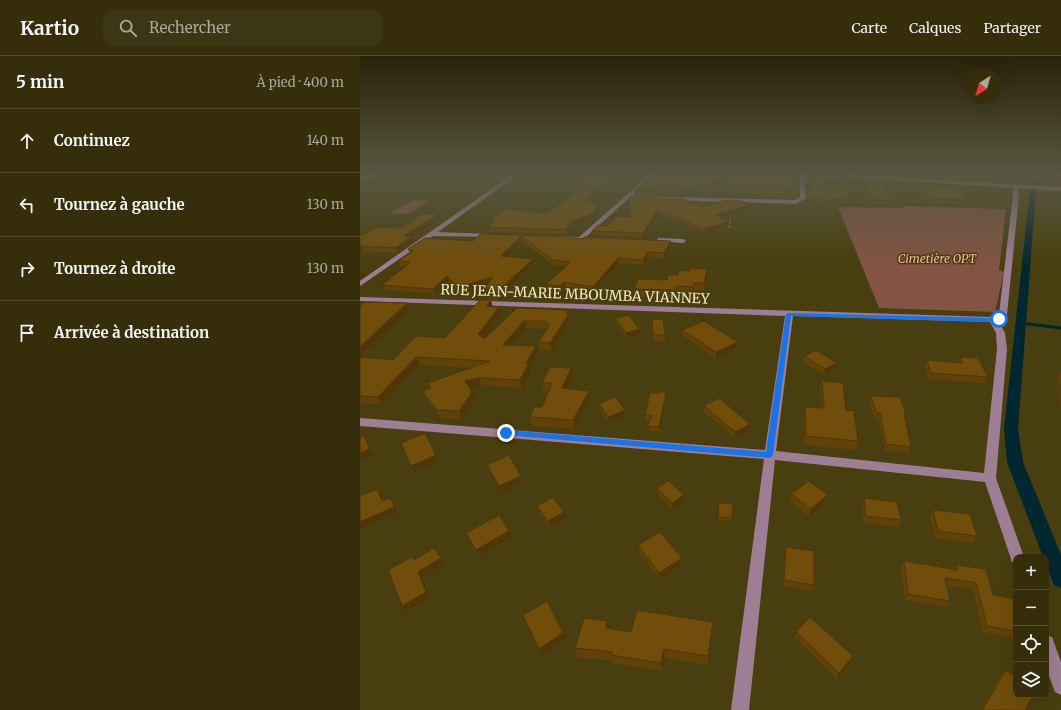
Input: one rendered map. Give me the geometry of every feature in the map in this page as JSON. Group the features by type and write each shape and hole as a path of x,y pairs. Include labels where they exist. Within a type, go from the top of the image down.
{"street":[{"path":"360,284 473,205"},
{"path":"581,238 618,205"},
{"path":"992,320 999,319 1003,315 1015,205"},
{"path":"430,234 502,236"},
{"path":"550,237 605,239"},
{"path":"652,240 683,241"},
{"name":"RUE JEAN-MARIE MBOUMBA VIANNEY","path":"360,299 992,320"},
{"path":"740,710 770,455 789,314"},
{"path":"992,320 997,324 1002,334 1002,349 990,478 1016,554"},
{"path":"360,422 770,455 990,478"},
{"path":"1049,652 1061,686"}],"path":[{"path":"730,228 733,205"}],"green space":[{"path":"405,205 423,205 408,214 390,213"},
{"name":"Cimetière OPT","path":"904,206 1006,209 999,270 1004,272 995,312 879,308 838,207 903,208"}],"building":[{"path":"560,205 596,205 599,206 591,214 573,221 566,230 487,227 495,220 490,220 505,209 547,213"},
{"path":"630,205 697,205 704,207 712,205 751,205 715,215 729,221 704,229 658,210 643,233 592,231 598,225 608,226 615,216 631,217"},
{"path":"422,214 439,214 404,236 412,237 395,248 360,246 360,236 378,227 401,228"},
{"path":"480,234 560,236 583,239 584,237 671,241 664,253 648,252 643,260 618,258 593,287 564,282 560,286 546,284 571,262 553,260 521,236 501,256 533,259 506,284 498,295 486,294 490,289 484,289 493,277 458,287 447,276 433,289 382,285 411,262 398,261 413,251 408,249 425,238 473,241"},
{"path":"690,268 707,269 704,283 694,283 693,287 677,286 676,290 634,289 638,279 667,280 668,275 678,275 679,270 690,271"},
{"path":"480,300 491,300 486,306 499,307 478,334 484,339 517,308 568,310 566,314 569,314 550,343 538,342 550,324 545,324 546,321 524,321 503,345 536,346 526,363 529,363 520,380 479,378 465,381 472,392 459,411 437,410 423,392 431,388 428,383 490,361 416,357 378,397 360,396 360,357 393,360 416,336 445,338"},
{"path":"365,302 407,303 360,347 360,306"},
{"path":"629,315 639,329 626,333 616,318"},
{"path":"652,319 663,319 665,335 653,335"},
{"path":"704,321 738,342 716,352 682,330"},
{"path":"816,350 837,363 825,369 804,356"},
{"path":"960,357 978,358 988,377 931,373 927,360 963,363"},
{"path":"550,367 571,368 562,388 589,391 573,420 530,417 534,407 542,407 552,383 542,383"},
{"path":"822,381 843,383 846,410 854,411 858,441 806,436 805,407 824,408"},
{"path":"660,391 666,393 659,427 648,426 652,415 645,415 650,393 659,393"},
{"path":"871,396 900,397 906,414 904,414 911,447 886,444 880,413 876,412"},
{"path":"615,397 625,410 608,417 599,404"},
{"path":"719,398 750,424 735,432 704,406"},
{"path":"425,433 436,455 411,466 401,443"},
{"path":"364,435 370,449 360,453 360,437"},
{"path":"509,455 521,476 499,486 487,465"},
{"path":"669,481 684,495 672,503 657,488"},
{"path":"809,481 828,495 811,509 791,494"},
{"path":"377,489 382,501 391,498 394,507 360,522 360,496"},
{"path":"553,497 564,512 548,521 537,506"},
{"path":"864,498 897,502 901,520 866,516"},
{"path":"719,503 733,504 732,518 718,517"},
{"path":"933,510 970,514 977,536 938,531"},
{"path":"499,515 509,531 476,550 466,533"},
{"path":"660,532 682,558 659,573 638,545"},
{"path":"786,547 814,551 814,585 784,580"},
{"path":"434,548 441,558 418,572 426,592 402,606 388,570 412,557 414,560"},
{"path":"904,561 958,570 957,565 986,569 993,595 1013,598 1013,630 987,626 976,583 945,578 950,601 908,594"},
{"path":"547,601 563,633 539,649 523,615"},
{"path":"637,610 713,622 708,656 664,649 661,663 611,655 612,652 575,648 584,618 607,621 606,628 631,632"},
{"path":"810,617 853,656 839,673 796,632"},
{"path":"1006,670 1013,675 1013,698 1031,698 1025,710 983,709"}],"waterway":[{"path":"1032,205 1011,429 1015,462 1061,579"},
{"path":"1021,323 1061,328"}],"route":[{"path":"506,433 770,455 789,314 999,319"}]}
